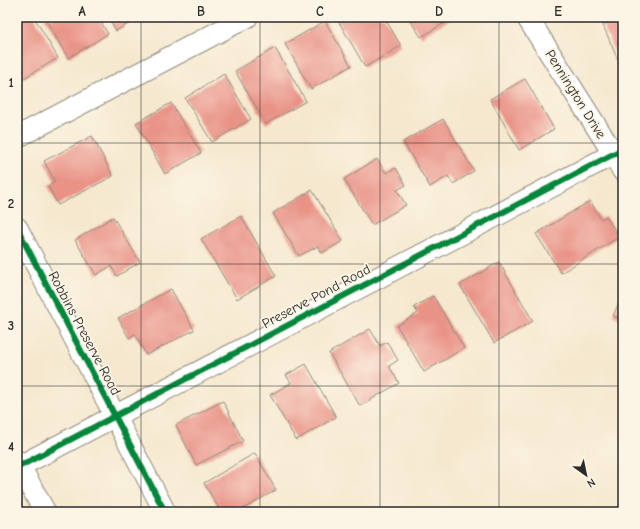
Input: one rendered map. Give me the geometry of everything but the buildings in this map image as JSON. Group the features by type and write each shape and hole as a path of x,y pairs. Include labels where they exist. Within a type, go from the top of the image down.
{"street":[{"path":"17,137 247,17"},
{"name":"Pennington Drive","path":"527,17 618,151 623,171"},
{"name":"Preserve Pond Road","path":"19,463 115,416 618,151"},
{"name":"Robbins Preserve Road","path":"17,228 165,512"},
{"path":"19,463 46,512"}],"cycle path":[{"path":"20,466 623,149"},
{"path":"17,228 165,512"}]}
